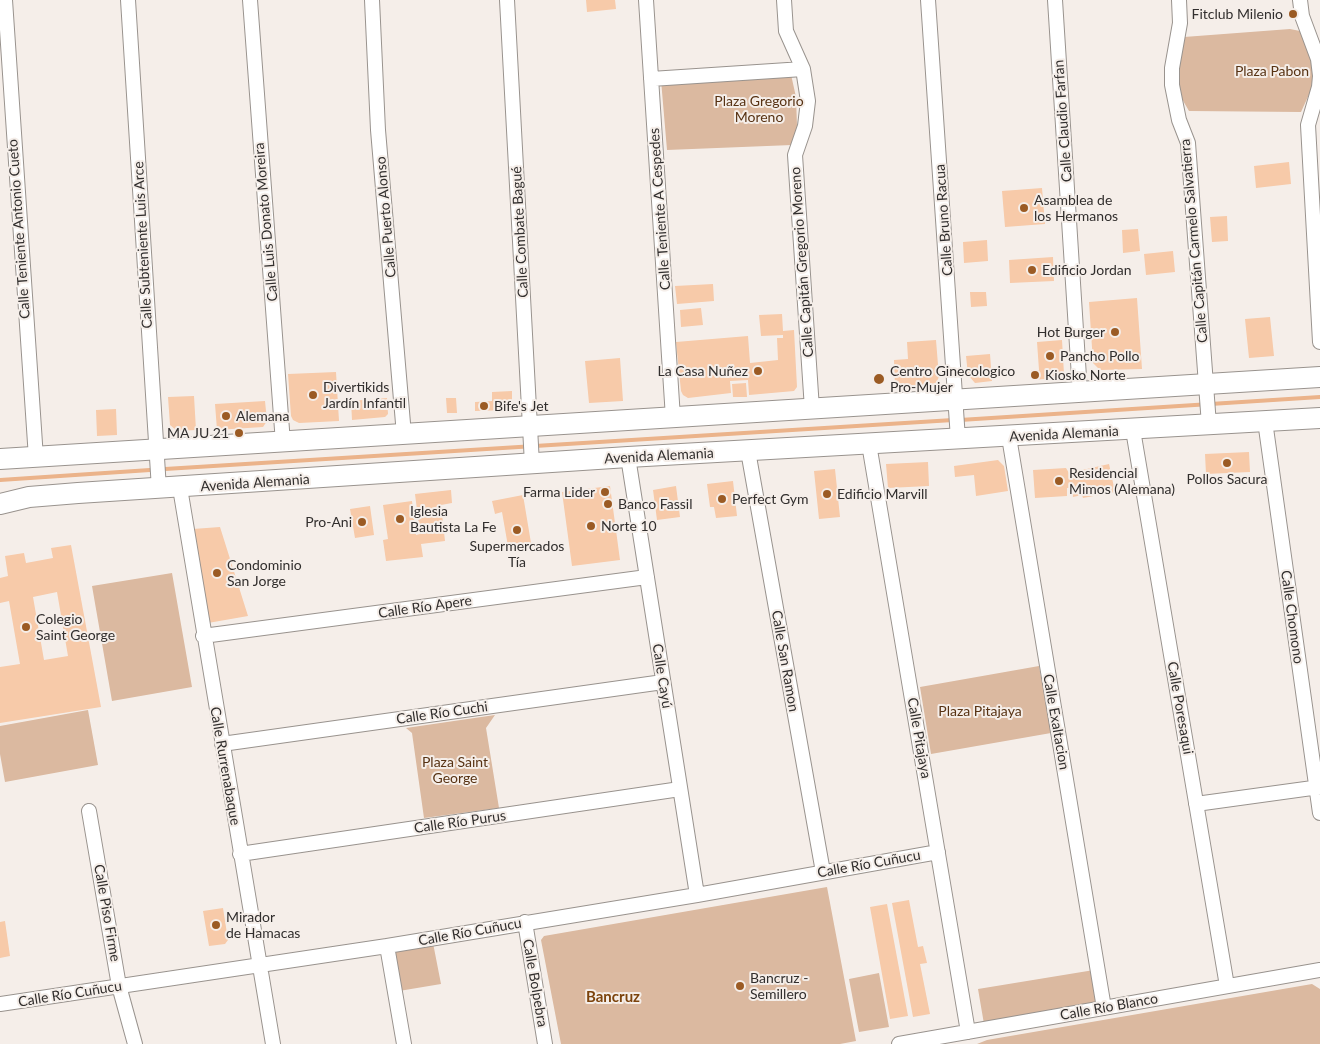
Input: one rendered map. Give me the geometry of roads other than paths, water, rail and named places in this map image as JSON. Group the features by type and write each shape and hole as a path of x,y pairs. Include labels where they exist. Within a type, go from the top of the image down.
{"main road":[{"path":"0,459 156,452 404,434 530,431 673,418 812,409 957,408 1080,393 1207,391 1320,377"},
{"name":"Avenida Alemania","path":"0,504 29,497 159,487 180,488 531,460 748,451 869,444 958,436 1009,437 1133,430 1208,420 1265,422 1320,418"}],"street":[{"name":"Calle Teniente Antonio Cueto","path":"5,0 36,458"},
{"name":"Calle Subteniente Luis Arce","path":"128,0 159,487"},
{"name":"Calle Luis Donato Moreira","path":"250,0 284,443"},
{"name":"Calle Puerto Alonso","path":"372,0 378,130 404,434"},
{"name":"Calle Combate Bagué","path":"507,0 531,460"},
{"name":"Calle Teniente A Cespedes","path":"646,0 673,418"},
{"name":"Calle Capitán Gregorio Moreno","path":"784,0 786,31 802,69 808,101 805,126 794,155 812,409"},
{"name":"Calle Bruno Racua","path":"928,0 958,436"},
{"name":"Calle Claudio Farfan","path":"1055,0 1080,393"},
{"name":"Calle Capitán Carmelo Salvatierra","path":"1179,0 1180,23 1172,68 1172,85 1179,120 1188,143 1208,420"},
{"path":"1300,0 1302,16 1318,59 1320,76 1319,87 1308,125 1320,342"},
{"path":"651,79 802,69"},
{"name":"Calle Chomono","path":"1265,422 1318,787 1320,813"},
{"name":"Calle Poresaqui","path":"1133,430 1227,986"},
{"name":"Calle Exaltacion","path":"1009,437 1104,1008"},
{"name":"Calle Pitajaya","path":"869,444 968,1032"},
{"name":"Calle San Ramon","path":"748,451 823,872"},
{"name":"Calle Cayú","path":"628,457 697,895"},
{"name":"Calle Rurrenabaque","path":"180,488 272,1044"},
{"name":"Calle Río Apere","path":"203,636 647,577"},
{"name":"Calle Río Cuchi","path":"222,744 663,682"},
{"path":"1196,804 1318,787"},
{"name":"Calle Río Purus","path":"240,854 680,789"},
{"name":"Calle Piso Firme","path":"90,811 119,986 135,1044"},
{"name":"Calle Río Cuñucu","path":"0,1004 387,946 697,895 938,852"},
{"name":"Calle Bolpebra","path":"525,922 545,1044"},
{"path":"387,946 404,1044"},
{"name":"Calle Río Blanco","path":"899,1044 946,1040 968,1032 1320,970"}],"waterway":[{"path":"960,420 1320,397"},
{"path":"165,469 953,420"},
{"path":"0,480 150,470"}],"place":[{"name":"Fitclub Milenio","path":"1293,14"},
{"name":"Asamblea de los Hermanos","path":"1024,208"},
{"name":"Edificio Jordan","path":"1032,270"},
{"name":"Hot Burger","path":"1115,332"},
{"name":"Pancho Pollo","path":"1050,356"},
{"name":"La Casa Nuñez","path":"758,371"},
{"name":"Kiosko Norte","path":"1035,375"},
{"name":"Centro Ginecologico Pro-Mujer","path":"879,379"},
{"name":"Divertikids Jardín Infantil","path":"313,395"},
{"name":"Bife's Jet","path":"484,406"},
{"name":"Alemana","path":"226,416"},
{"name":"MA JU 21","path":"239,433"},
{"name":"Pollos Sacura","path":"1227,463"},
{"name":"Residencial Mimos (Alemana)","path":"1059,481"},
{"name":"Farma Lider","path":"605,492"},
{"name":"Edificio Marvill","path":"827,494"},
{"name":"Perfect Gym","path":"722,499"},
{"name":"Banco Fassil","path":"608,504"},
{"name":"Iglesia Bautista La Fe","path":"400,519"},
{"name":"Pro-Ani","path":"362,522"},
{"name":"Norte 10","path":"591,526"},
{"name":"Supermercados Tía","path":"517,530"},
{"name":"Condominio San Jorge","path":"217,573"},
{"name":"Colegio Saint George","path":"26,627"},
{"name":"Mirador de Hamacas","path":"216,925"},
{"name":"Bancruz - Semillero","path":"740,986"}],"district":[{"name":"Bancruz","path":"613,997"}],"park label":[{"name":"Plaza Pabon","path":"1272,71"},
{"name":"Plaza Gregorio Moreno","path":"759,109"},
{"name":"Plaza Pitajaya","path":"980,711"},
{"name":"Plaza Saint George","path":"455,770"}]}
